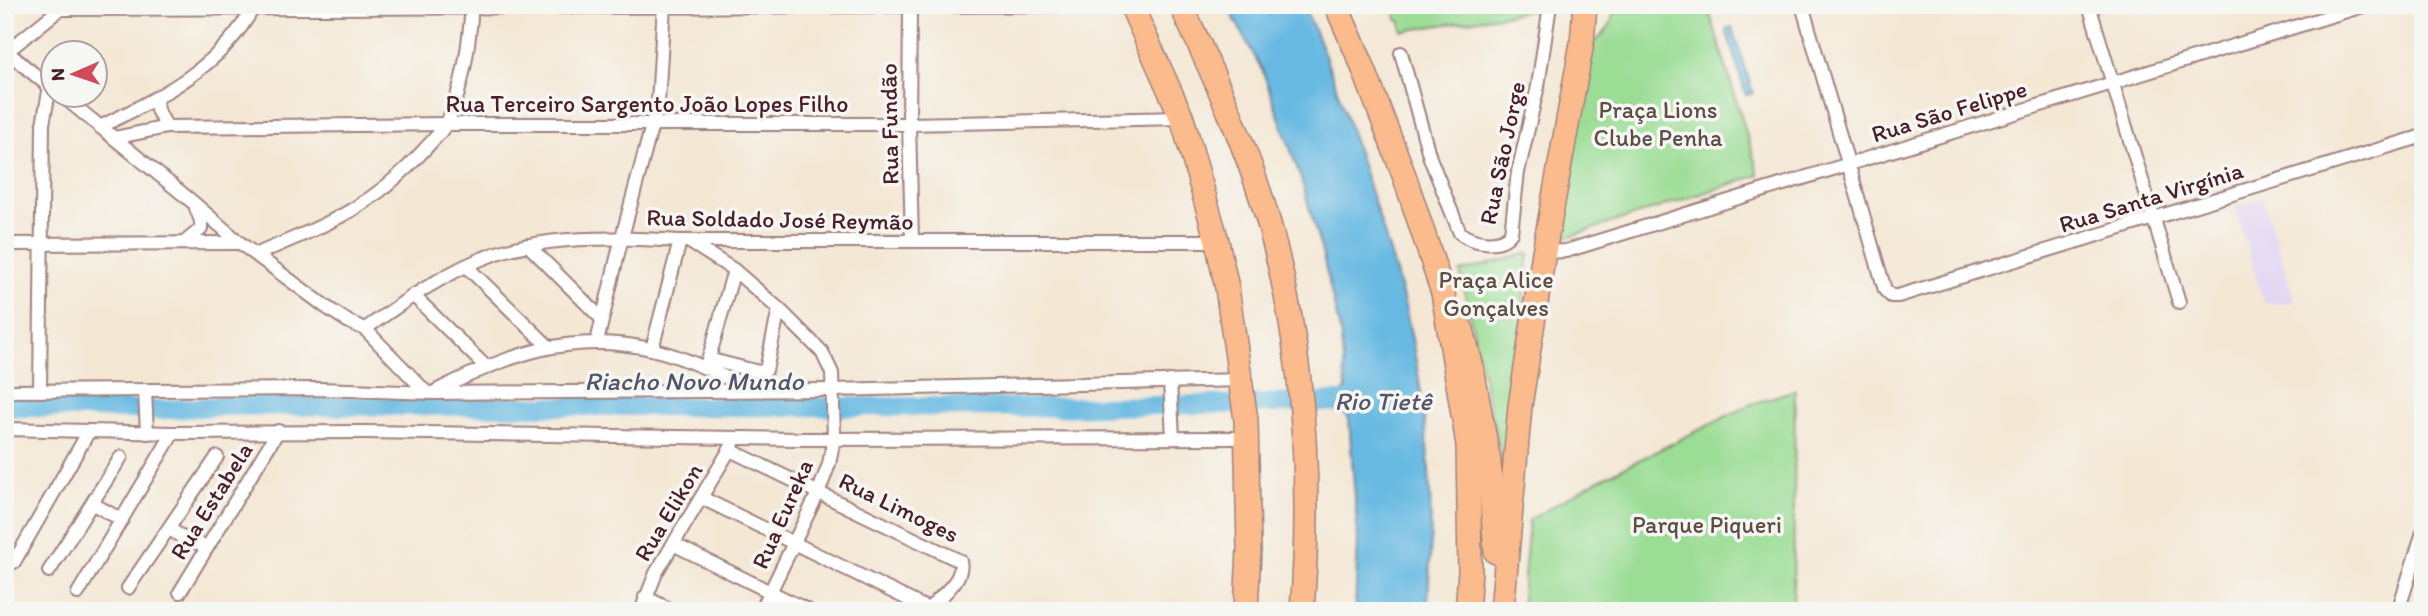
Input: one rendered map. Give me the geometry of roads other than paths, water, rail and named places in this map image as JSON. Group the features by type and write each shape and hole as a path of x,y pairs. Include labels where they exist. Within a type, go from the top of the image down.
{"highway":[{"path":"1131,5 1182,118 1217,241 1227,288 1247,429 1249,549 1246,611"},
{"path":"1181,5 1226,101 1270,226 1300,377 1304,425 1307,547 1302,611"},
{"path":"1336,5 1361,62 1405,178 1443,293 1468,444 1470,570 1467,611"},
{"path":"1502,611 1520,406 1544,252 1582,43 1586,5"},
{"path":"1443,293 1453,307 1465,338 1489,462 1497,572 1495,611"}],"street":[{"path":"38,77 6,52 64,7 1131,5"},
{"name":"Rua São Jorge","path":"1401,53 1430,158 1460,233 1477,241 1496,242 1507,239 1511,233 1518,172 1538,86 1550,5"},
{"path":"1802,5 1848,164"},
{"path":"2090,5 2179,302"},
{"name":"Rua São Felippe","path":"1544,252 1566,251 2366,5"},
{"path":"257,254 352,211 378,194 401,176 447,124 465,70 472,6"},
{"path":"597,342 622,237 654,124 660,86 664,6"},
{"name":"Rua Fundão","path":"910,6 912,241"},
{"path":"100,127 156,99 199,71 226,45 253,8"},
{"path":"156,99 157,110 167,127"},
{"path":"40,391 43,124 48,108"},
{"path":"76,108 240,243 326,307 365,329 429,392"},
{"name":"Rua Terceiro Sargento João Lopes Filho","path":"114,138 167,127 909,124 1182,118"},
{"name":"Rua Santa Virgínia","path":"1848,164 1885,289 1891,296 1898,296 2423,136"},
{"path":"183,243 201,229 195,204"},
{"name":"Rua Soldado José Reymão","path":"365,329 413,295 466,266 528,245 622,237 684,241 1217,241"},
{"path":"652,349 684,241"},
{"name":"Rua Eureka","path":"684,241 734,270 779,309 822,352 832,373 834,438 829,464 819,492 761,611"},
{"path":"5,244 240,243"},
{"path":"528,245 602,319"},
{"path":"466,266 548,346"},
{"path":"707,364 734,270"},
{"path":"413,295 485,366"},
{"path":"429,392 485,366 548,346 597,342 652,349 707,364 759,372 766,370 779,309"},
{"path":"707,364 754,390"},
{"path":"5,391 145,395 320,389 429,392 754,390 833,394 1170,381 1242,385"},
{"path":"1170,381 1173,438"},
{"path":"145,395 147,428"},
{"path":"5,429 89,431 147,428 173,433 278,431 737,438 1173,438 1247,429"},
{"path":"15,562 89,431"},
{"name":"Rua Estabela","path":"180,592 278,431"},
{"path":"79,593 173,433"},
{"name":"Rua Elikon","path":"641,611 656,573 737,438"},
{"name":"Rua Limoges","path":"730,450 960,561 958,576 928,610"},
{"path":"48,571 121,457"},
{"path":"128,588 217,457"},
{"path":"702,498 928,610"},
{"path":"93,504 122,520"},
{"path":"170,529 183,538 207,547"},
{"path":"2399,608 2423,532"},
{"path":"673,544 808,611"},
{"path":"645,597 673,611"}],"water":[{"name":"Rio Tietê","path":"1227,5 1303,5 1327,62 1385,234 1414,348 1425,422 1431,535 1427,611 1355,611 1358,539 1349,419 1346,414 1316,407 1315,394 1343,393 1346,388 1340,331 1323,256 1301,179 1263,72"},
{"path":"1732,27 1753,93 1746,95 1726,29"}],"waterway":[{"name":"Riacho Novo Mundo","path":"5,407 160,410 224,406 1078,407 1341,402"}],"park label":[{"name":"Praça Lions Clube Penha","path":"1658,123"},
{"name":"Praça Alice Gonçalves","path":"1496,293"},
{"name":"Parque Piqueri","path":"1707,524"}]}
